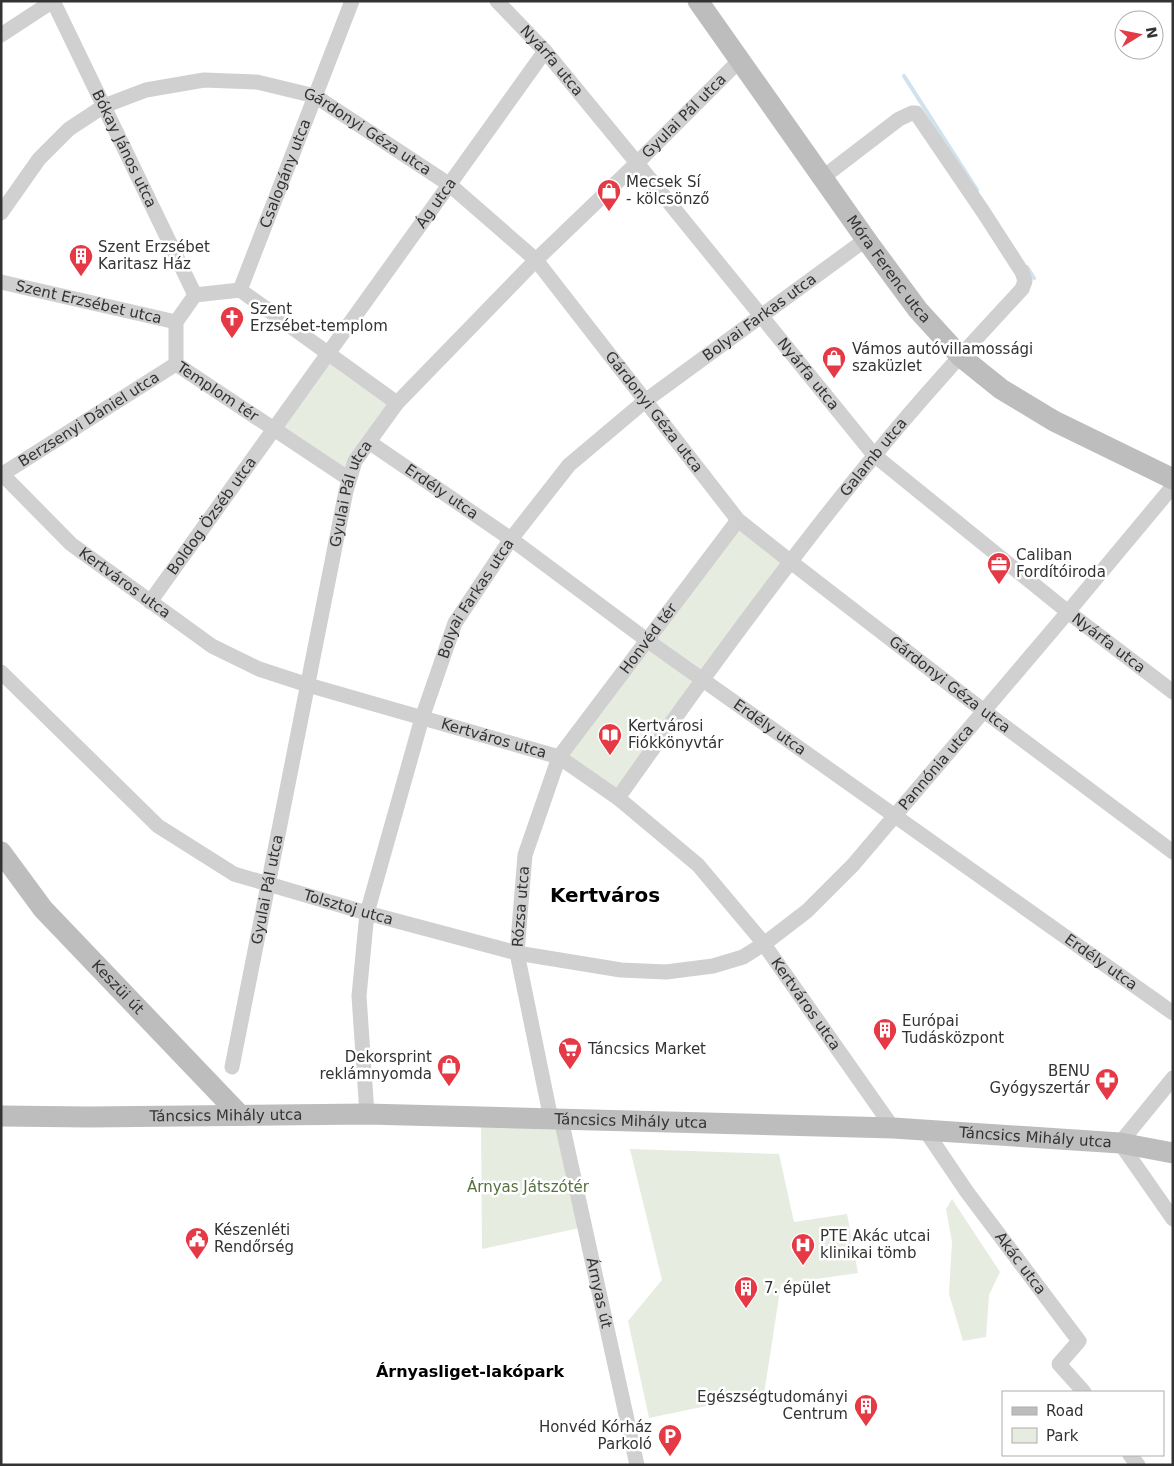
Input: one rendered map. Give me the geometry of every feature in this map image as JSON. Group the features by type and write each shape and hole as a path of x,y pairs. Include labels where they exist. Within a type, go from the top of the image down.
{"street":[{"path":"1,35 34,6 53,1"},
{"name":"Bókay János utca","path":"53,1 195,295"},
{"name":"Csalogány utca","path":"240,290 352,1"},
{"name":"Nyárfa utca","path":"497,1 545,51 874,455 1068,612 1173,692"},
{"name":"Móra Ferenc utca","path":"698,1 865,240 918,310 960,356 1001,389 1054,421 1173,479"},
{"name":"Ág utca","path":"327,353 545,51"},
{"name":"Gyulai Pál utca","path":"232,1068 349,479 355,461 398,403 536,260 739,61"},
{"name":"Gárdonyi Géza utca","path":"104,106 146,90 204,80 257,82 316,96 450,185 536,260 738,520 985,711 1173,852"},
{"path":"1,213 39,159 70,129 104,106"},
{"name":"Galamb utca","path":"791,562 874,455 1022,288 1025,281 1022,272 984,213 916,113 912,112 899,119 822,178"},
{"name":"Bolyai Farkas utca","path":"367,1114 359,996 367,913 422,718 455,624 511,539 569,465 645,401 865,240"},
{"name":"Szent Erzsébet utca","path":"1,282 176,322"},
{"path":"176,322 195,295 240,290 398,403"},
{"name":"Templom tér","path":"176,322 176,364 349,479"},
{"name":"Templom tér","path":"274,428 327,353"},
{"name":"Berzsenyi Dániel utca","path":"1,474 176,364"},
{"name":"Boldog Özséb utca","path":"150,602 274,428"},
{"name":"Erdély utca","path":"369,442 511,539 648,640 1173,1013"},
{"name":"Kertváros utca","path":"1,474 71,544 212,646 259,669 308,685 559,756 618,798 698,865 764,944 893,1128"},
{"name":"Pannónia utca","path":"764,944 807,911 853,865 985,711 1173,486"},
{"name":"Honvéd tér","path":"559,756 738,520"},
{"path":"618,798 791,562"},
{"name":"Tolsztoj utca","path":"1,672 158,826 234,874 367,913 517,953 621,970 666,972 713,966 744,957 764,944"},
{"name":"Rózsa utca","path":"556,1119 517,953 525,855 559,756"},
{"name":"Keszüi út","path":"1,852 43,909 240,1116"},
{"path":"1173,1078 1120,1143 1173,1219"},
{"name":"Táncsics Mihály utca","path":"1,1116 367,1114 893,1128 1120,1143 1173,1152"},
{"name":"Árnyas út","path":"556,1119 591,1240 637,1465"},
{"name":"Akác utca","path":"925,1130 967,1192 1079,1341 1059,1364 1083,1391"}],"green space":[{"path":"327,353 397,403 349,479 274,428"},
{"path":"738,520 791,562 618,798 559,757"},
{"name":"Árnyas Játszótér","path":"481,1117 561,1119 584,1227 482,1249"},
{"path":"630,1149 779,1154 794,1222 847,1214 858,1273 781,1284 764,1394 649,1418 628,1321 662,1280"},
{"path":"952,1199 1000,1272 989,1295 986,1337 963,1341 949,1294 952,1242 946,1209"}],"waterway":[{"path":"904,76 977,190"},
{"path":"1027,267 1034,278"}],"place":[{"name":"Mecsek Sí - kölcsönző","path":"609,212"},
{"name":"Szent Erzsébet Karitasz Ház","path":"81,277"},
{"name":"Szent Erzsébet-templom","path":"232,339"},
{"name":"Vámos autóvillamossági szaküzlet","path":"834,379"},
{"name":"Caliban Fordítóiroda","path":"999,585"},
{"name":"Kertvárosi Fiókkönyvtár","path":"610,756"},
{"name":"Európai Tudásközpont","path":"885,1051"},
{"name":"Táncsics Market","path":"570,1070"},
{"name":"Dekorsprint reklámnyomda","path":"449,1087"},
{"name":"BENU Gyógyszertár","path":"1107,1101"},
{"name":"Készenléti Rendőrség","path":"197,1260"},
{"name":"PTE Akác utcai klinikai tömb","path":"803,1266"},
{"name":"7. épület","path":"746,1309"},
{"name":"Egészségtudományi Centrum","path":"866,1427"},
{"name":"Honvéd Kórház Parkoló","path":"670,1457"}],"district":[{"name":"Kertváros","path":"605,895"},
{"name":"Árnyasliget-lakópark","path":"470,1371"}]}
